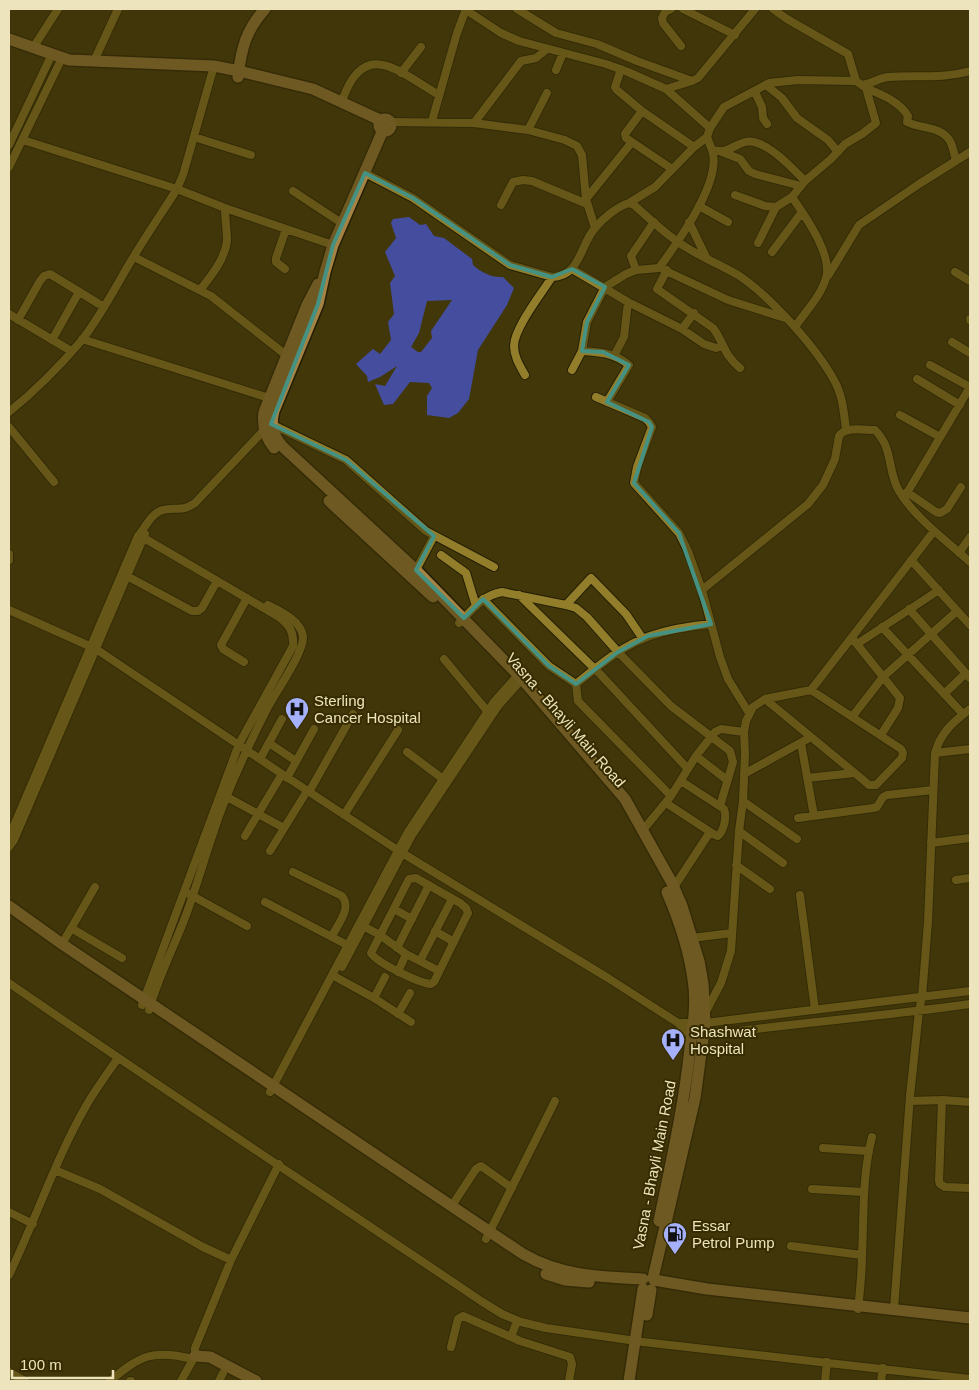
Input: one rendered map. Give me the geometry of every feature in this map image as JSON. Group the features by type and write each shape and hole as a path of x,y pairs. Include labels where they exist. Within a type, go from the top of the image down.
{"main road":[{"path":"239,74 242,47 250,29 265,9"},
{"path":"9,39 56,59 213,69 313,89 340,100 384,124 365,173 333,245 318,304 268,427"},
{"path":"9,45 56,59 100,68 213,69"},
{"path":"268,427 264,412 269,398 307,305 325,272"},
{"name":"Vasna - Bhayli Main Road","path":"268,427 282,446 416,570 518,680 625,800 674,887 682,906 699,961 703,984 701,1020 648,1283 639,1342 636,1381"},
{"name":"Vasna - Bhayli Main Road","path":"268,427 268,441 277,452 461,620"},
{"name":"Vasna - Bhayli Main Road","path":"518,680 619,804 665,885 682,930 691,965 701,1020"},
{"path":"9,906 146,1005"},
{"path":"9,914 451,1207 487,1236"},
{"path":"274,1090 487,1236 554,1269 610,1278 858,1308 970,1324"},
{"path":"858,1308 894,1309 970,1318"},
{"name":"Vasna - Bhayli Main Road","path":"629,1381 639,1342"},
{"path":"195,1357 221,1377 239,1381"},
{"path":"195,1357 210,1357 256,1381"}],"street":[{"path":"33,48 58,9"},
{"path":"94,61 118,9"},
{"path":"517,9 556,33 597,44 692,81"},
{"path":"671,9 665,12 662,18 663,23 682,46"},
{"path":"683,9 738,32"},
{"path":"666,89 698,78 738,32 755,9"},
{"path":"758,243 776,207 792,197 803,183 845,144 864,133 876,123 848,54 773,9"},
{"path":"432,121 457,33 466,10 501,33 519,41 622,69 666,89 683,102 710,128"},
{"path":"401,73 421,47"},
{"path":"474,123 521,61 536,58 547,49"},
{"path":"556,70 563,53"},
{"path":"9,168 56,59"},
{"path":"9,145 56,59"},
{"path":"340,100 360,68 369,64 379,63 401,73 439,95"},
{"path":"9,412 32,392 82,340 177,189 183,175 213,69"},
{"path":"622,69 615,87 617,90 642,111 694,147"},
{"path":"861,85 886,77 934,77 968,73"},
{"path":"365,173 413,198 510,265 552,277 559,277 572,269 595,228 612,213 655,187 694,147 707,137 710,128 724,107 766,85 798,80 847,82 861,85 889,98 904,109 908,116 907,122 915,126 936,129 950,141 956,160"},
{"path":"766,85 782,98 797,118 828,140 838,152"},
{"path":"755,92 762,107 763,118 767,124"},
{"path":"528,130 547,93"},
{"path":"642,111 625,134 626,138 672,170"},
{"path":"384,124 432,121 474,123 528,130 565,140 577,146 582,155 586,202 595,228"},
{"path":"194,137 251,155"},
{"path":"707,137 714,156 714,169 699,206 663,269 658,289 713,328 718,333 732,362 740,368"},
{"path":"22,140 177,189 225,208 333,245"},
{"path":"722,152 748,141 756,142 780,156 803,183"},
{"path":"586,202 632,142"},
{"path":"712,150 740,159 749,171 755,174 803,183"},
{"path":"795,327 859,225 970,152"},
{"path":"501,205 513,182 523,180 532,181 586,202"},
{"path":"293,191 343,224"},
{"path":"735,195 765,206 776,207"},
{"path":"792,197 820,244 828,264 826,280"},
{"path":"629,202 678,242 743,279 795,327 836,383 849,430"},
{"path":"699,206 728,222"},
{"path":"200,290 213,273 224,253 227,240 225,208"},
{"path":"772,252 802,212"},
{"path":"636,270 631,256 654,222"},
{"path":"690,222 708,260"},
{"path":"285,269 276,262 286,229"},
{"path":"134,257 211,296 286,355"},
{"path":"572,269 605,286 628,302 682,329 704,344 716,348 723,346"},
{"path":"572,370 582,351 588,322 600,293 605,286 636,270 663,269 728,300 787,319"},
{"path":"955,272 970,282"},
{"path":"18,320 44,276 50,274 104,307"},
{"path":"525,375 515,357 515,338 523,321 552,277"},
{"path":"52,340 79,292"},
{"path":"614,356 624,337 628,302"},
{"path":"9,314 72,351"},
{"path":"682,329 694,314"},
{"path":"82,340 269,398"},
{"path":"952,342 970,353"},
{"path":"582,351 604,352 629,365 607,402"},
{"path":"905,495 970,387 930,365"},
{"path":"916,379 960,405"},
{"path":"596,397 645,418 652,427 637,467 634,483 679,533 688,551 702,590 728,678 749,713"},
{"path":"900,415 940,437"},
{"path":"9,847 14,840 138,536 155,514 164,510 180,510 195,503 268,427 346,460 426,531 494,566"},
{"path":"9,428 54,482"},
{"path":"702,590 808,504 823,485 835,459 841,433 849,430 875,430 881,436 888,450 897,489 936,512 940,513 947,509 961,487"},
{"path":"905,495 934,531 970,562"},
{"path":"9,837 93,647 128,576 144,538 148,523"},
{"path":"701,1020 722,983 731,951 736,865 743,801 744,732 749,713 753,707 765,699 811,690 854,641 934,531"},
{"path":"416,570 434,536"},
{"path":"959,553 970,536"},
{"path":"144,538 279,617 293,631 293,646 239,744 189,894"},
{"path":"9,554 9,560"},
{"path":"441,555 466,573 476,606"},
{"path":"912,560 970,625"},
{"path":"146,1005 246,750 298,655 303,642 300,627 280,611 204,573"},
{"path":"128,576 192,611 198,611 202,608 218,581"},
{"path":"566,605 591,578 626,614 643,639"},
{"path":"854,641 882,627 939,590"},
{"path":"461,620 483,599 502,592 576,608 587,617 671,706 730,751 733,756 733,762 720,806"},
{"path":"518,595 594,669 688,769"},
{"path":"244,662 223,649 221,645 248,598"},
{"path":"483,599 549,666 576,684 578,702 668,800 718,836 722,832 726,813 724,808 681,781"},
{"path":"909,609 968,676 944,694"},
{"path":"9,610 93,647 308,792 401,852 697,1036 970,1004"},
{"path":"852,717 883,677 930,633 958,611"},
{"path":"576,684 618,652 643,639 682,627 711,624"},
{"path":"882,627 963,714"},
{"path":"854,641 900,698 900,703 881,735"},
{"path":"444,659 488,712"},
{"path":"401,852 408,832 494,702 518,680"},
{"path":"274,1090 401,852 498,706 518,680"},
{"path":"765,699 854,773 872,786 876,784 902,758 903,753 901,750 811,690"},
{"path":"894,1309 910,1101 922,997 930,893 935,753 944,731 952,722 970,709"},
{"path":"270,851 308,792 353,714"},
{"path":"260,759 282,719"},
{"path":"643,830 668,800 711,736 720,729 744,732"},
{"path":"245,836 258,814 296,761 314,730"},
{"path":"344,815 398,730"},
{"path":"744,774 811,737"},
{"path":"269,743 296,761"},
{"path":"801,743 814,816"},
{"path":"935,753 970,749"},
{"path":"407,752 443,779"},
{"path":"696,756 727,780"},
{"path":"807,778 854,773"},
{"path":"798,818 873,808 877,807 883,797 886,796 933,790"},
{"path":"227,797 284,828"},
{"path":"743,801 797,839"},
{"path":"739,831 783,863"},
{"path":"674,887 710,832"},
{"path":"932,843 970,838"},
{"path":"736,865 770,889"},
{"path":"293,872 342,896 346,901 347,907 332,936"},
{"path":"416,878 452,899 466,908 468,913 434,982 431,984 398,972 372,955 380,935 409,879 416,878"},
{"path":"956,880 970,878"},
{"path":"397,948 429,886"},
{"path":"62,944 95,887"},
{"path":"189,894 247,926"},
{"path":"800,895 815,1010"},
{"path":"420,961 452,899"},
{"path":"265,902 350,946"},
{"path":"394,909 412,919"},
{"path":"362,925 380,935 406,954 440,972"},
{"path":"71,928 122,958"},
{"path":"436,931 454,942"},
{"path":"692,938 732,933"},
{"path":"398,972 406,954"},
{"path":"334,977 374,998 410,1022"},
{"path":"374,998 385,977"},
{"path":"9,983 118,1058 502,1314 546,1328 639,1342 970,1379"},
{"path":"678,1023 815,1010 970,991"},
{"path":"398,1014 410,993"},
{"path":"9,1275 33,1224 62,1153 86,1106 118,1058"},
{"path":"910,1101 942,1100 970,1102"},
{"path":"942,1100 939,1181 945,1187 970,1188"},
{"path":"487,1236 555,1101"},
{"path":"858,1308 862,1255 863,1192 868,1151 872,1137"},
{"path":"823,1148 868,1151"},
{"path":"181,1381 195,1357 195,1348 231,1260 279,1164"},
{"path":"451,1207 476,1169 481,1166 512,1188"},
{"path":"55,1170 100,1189 203,1247 231,1260"},
{"path":"812,1189 863,1192"},
{"path":"9,1212 33,1224"},
{"path":"791,1246 862,1255"},
{"path":"451,1347 458,1320 462,1316 511,1338 570,1357 572,1364 569,1381"},
{"path":"511,1338 517,1320"},
{"path":"110,1381 126,1367 145,1356 161,1353 195,1357"},
{"path":"824,1381 828,1362"},
{"path":"881,1381 883,1368"},
{"path":"9,1372 25,1381"}],"highlighted area":[{"path":"365,173 413,198 510,265 552,277 572,269 605,287 587,322 582,351 603,352 629,365 607,402 649,422 652,427 634,483 679,533 711,624 648,636 618,652 576,684 549,666 483,599 464,618 416,570 434,536 346,460 271,424 318,304 333,245"}],"shaded area":[{"path":"409,217 420,225 426,224 434,236 444,238 472,259 473,265 476,268 491,275 503,277 514,288 507,305 478,350 469,399 458,413 449,418 427,415 427,396 432,388 429,383 410,382 393,404 384,405 375,384 385,386 397,366 368,382 367,376 356,364 373,349 380,354 391,340 388,322 394,314 390,283 395,276 385,252 396,238 391,223 393,219","holes":["452,300 431,331 432,338 421,352 411,347 419,333 427,301"]}],"place":[{"name":"Sterling Cancer Hospital","path":"297,730"},
{"name":"Shashwat Hospital","path":"673,1061"},
{"name":"Essar Petrol Pump","path":"675,1255"}]}
